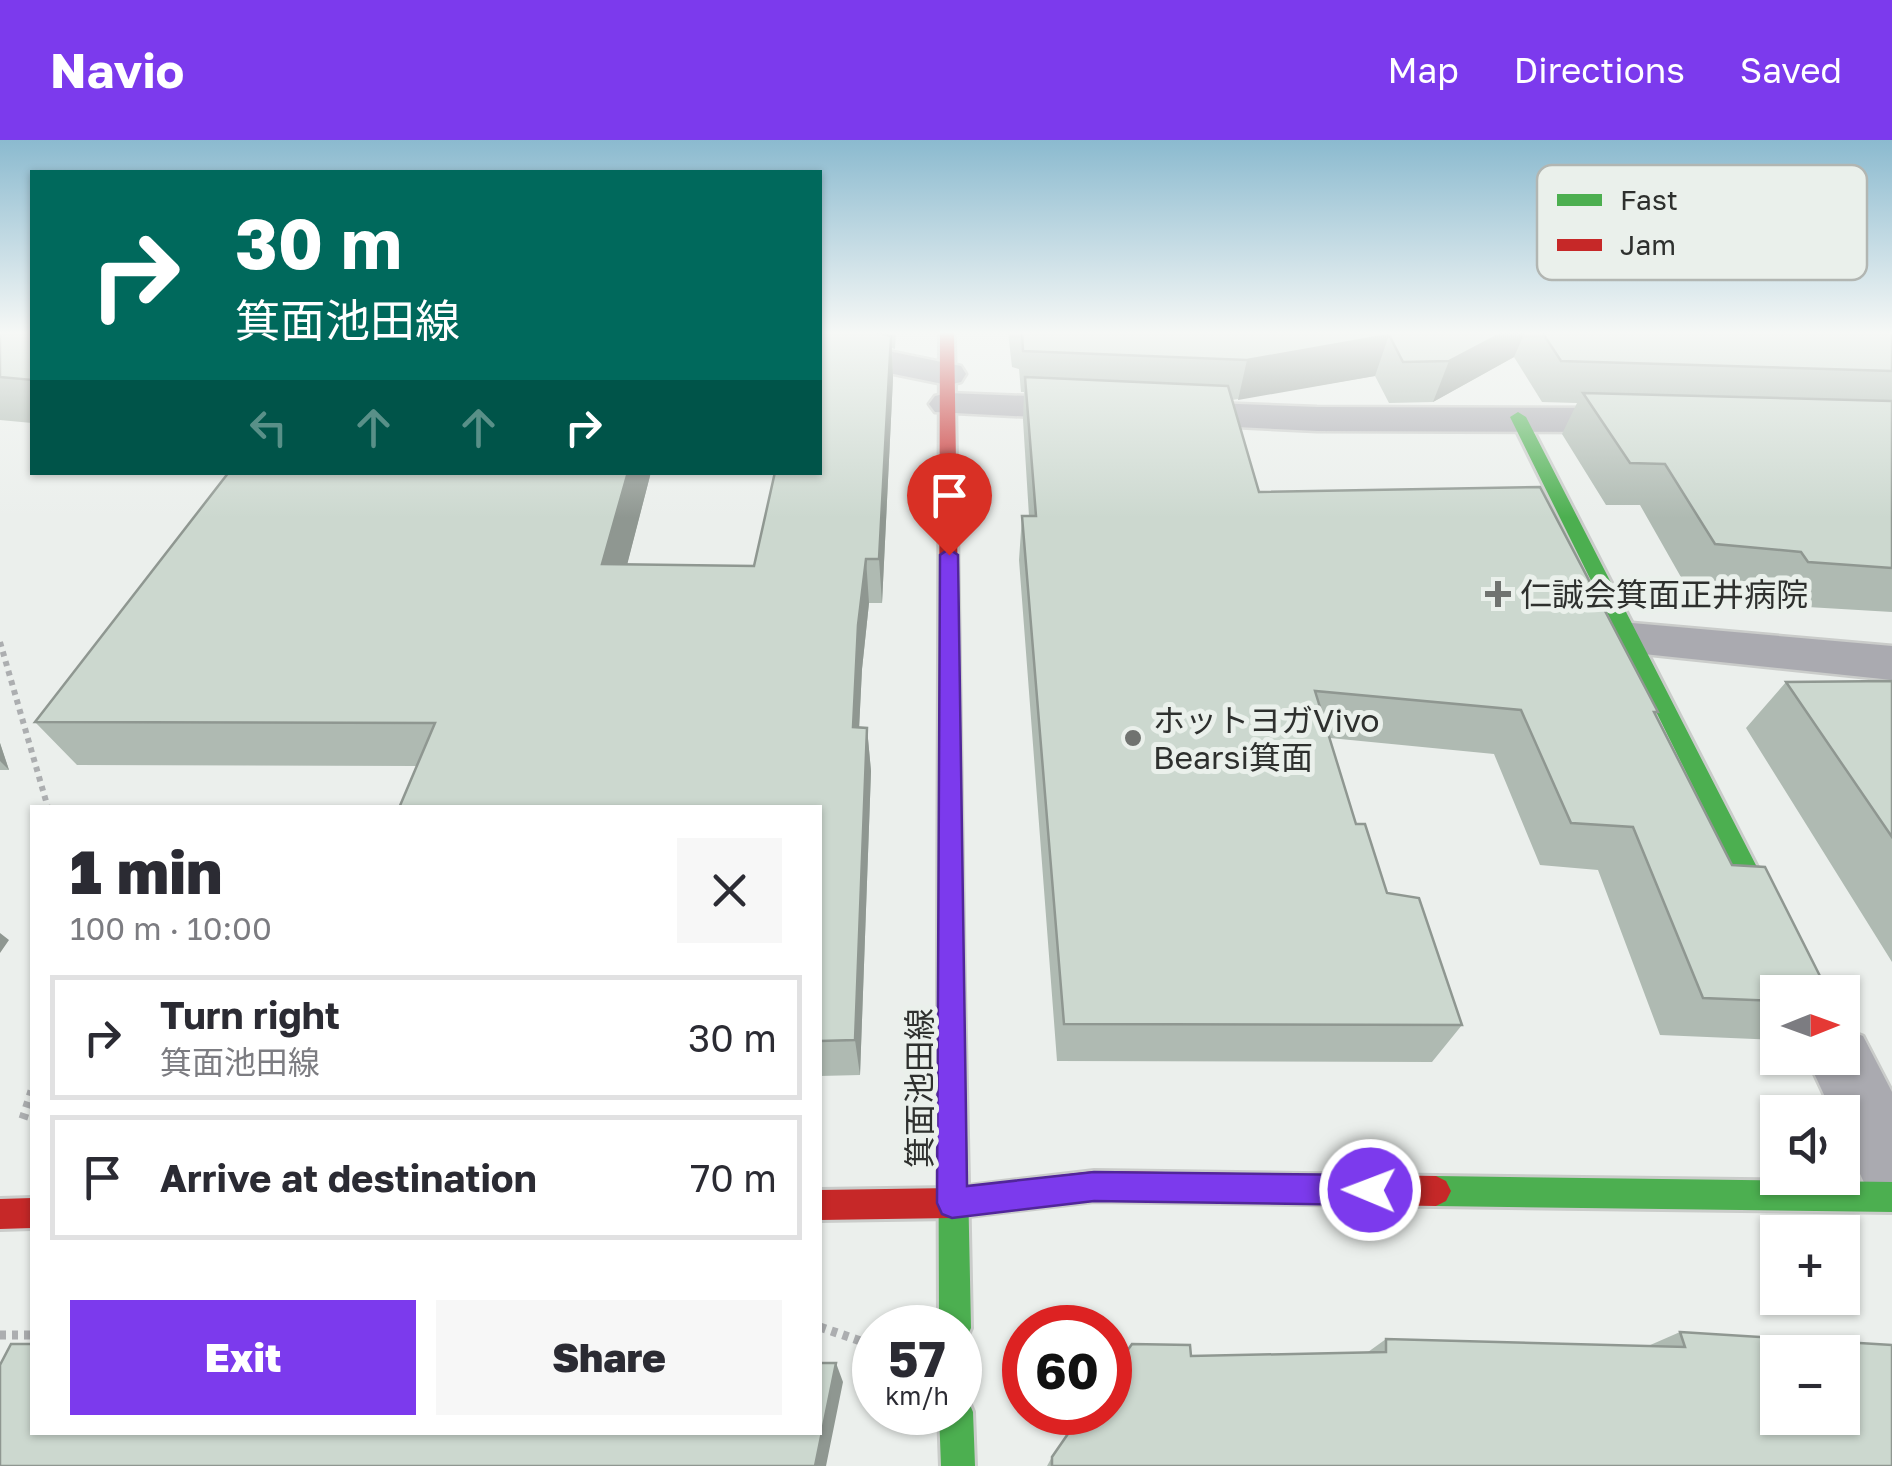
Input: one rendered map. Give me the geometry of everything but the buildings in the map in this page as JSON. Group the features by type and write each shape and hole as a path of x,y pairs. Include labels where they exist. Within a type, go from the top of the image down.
{"main road":[{"name":"箕面池田線","path":"948,394 952,1203 1094,1186 1892,1197"},
{"path":"1518,418 1800,975"},
{"path":"822,1206 952,1203 954,1305"},
{"path":"0,1214 30,1214"},
{"path":"957,1435 958,1466"}],"street":[{"path":"1008,394 1317,419 1687,421"},
{"path":"1632,639 1892,663"},
{"path":"1848,1075 1892,1164"}],"path":[{"path":"0,642 47,805"},
{"path":"23,1119 30,1097"},
{"path":"822,1328 852,1338"},
{"path":"0,1335 30,1335"}],"traffic: fast":[{"path":"1518,417 1799,975"},
{"path":"951,990 952,1203"},
{"path":"1436,1191 1892,1197"},
{"path":"952,1203 954,1305"},
{"path":"957,1435 958,1466"}],"traffic: jam":[{"path":"947,394 951,990"},
{"path":"822,1205 952,1203 1094,1186 1436,1191"},
{"path":"0,1214 30,1213"}],"place":[{"name":"仁誠会箕面正井病院","path":"1498,594"},
{"name":"ホットヨガVivo Bearsi箕面","path":"1133,738"}],"route":[{"path":"949,555 952,1203 1094,1186 1370,1190"}]}
